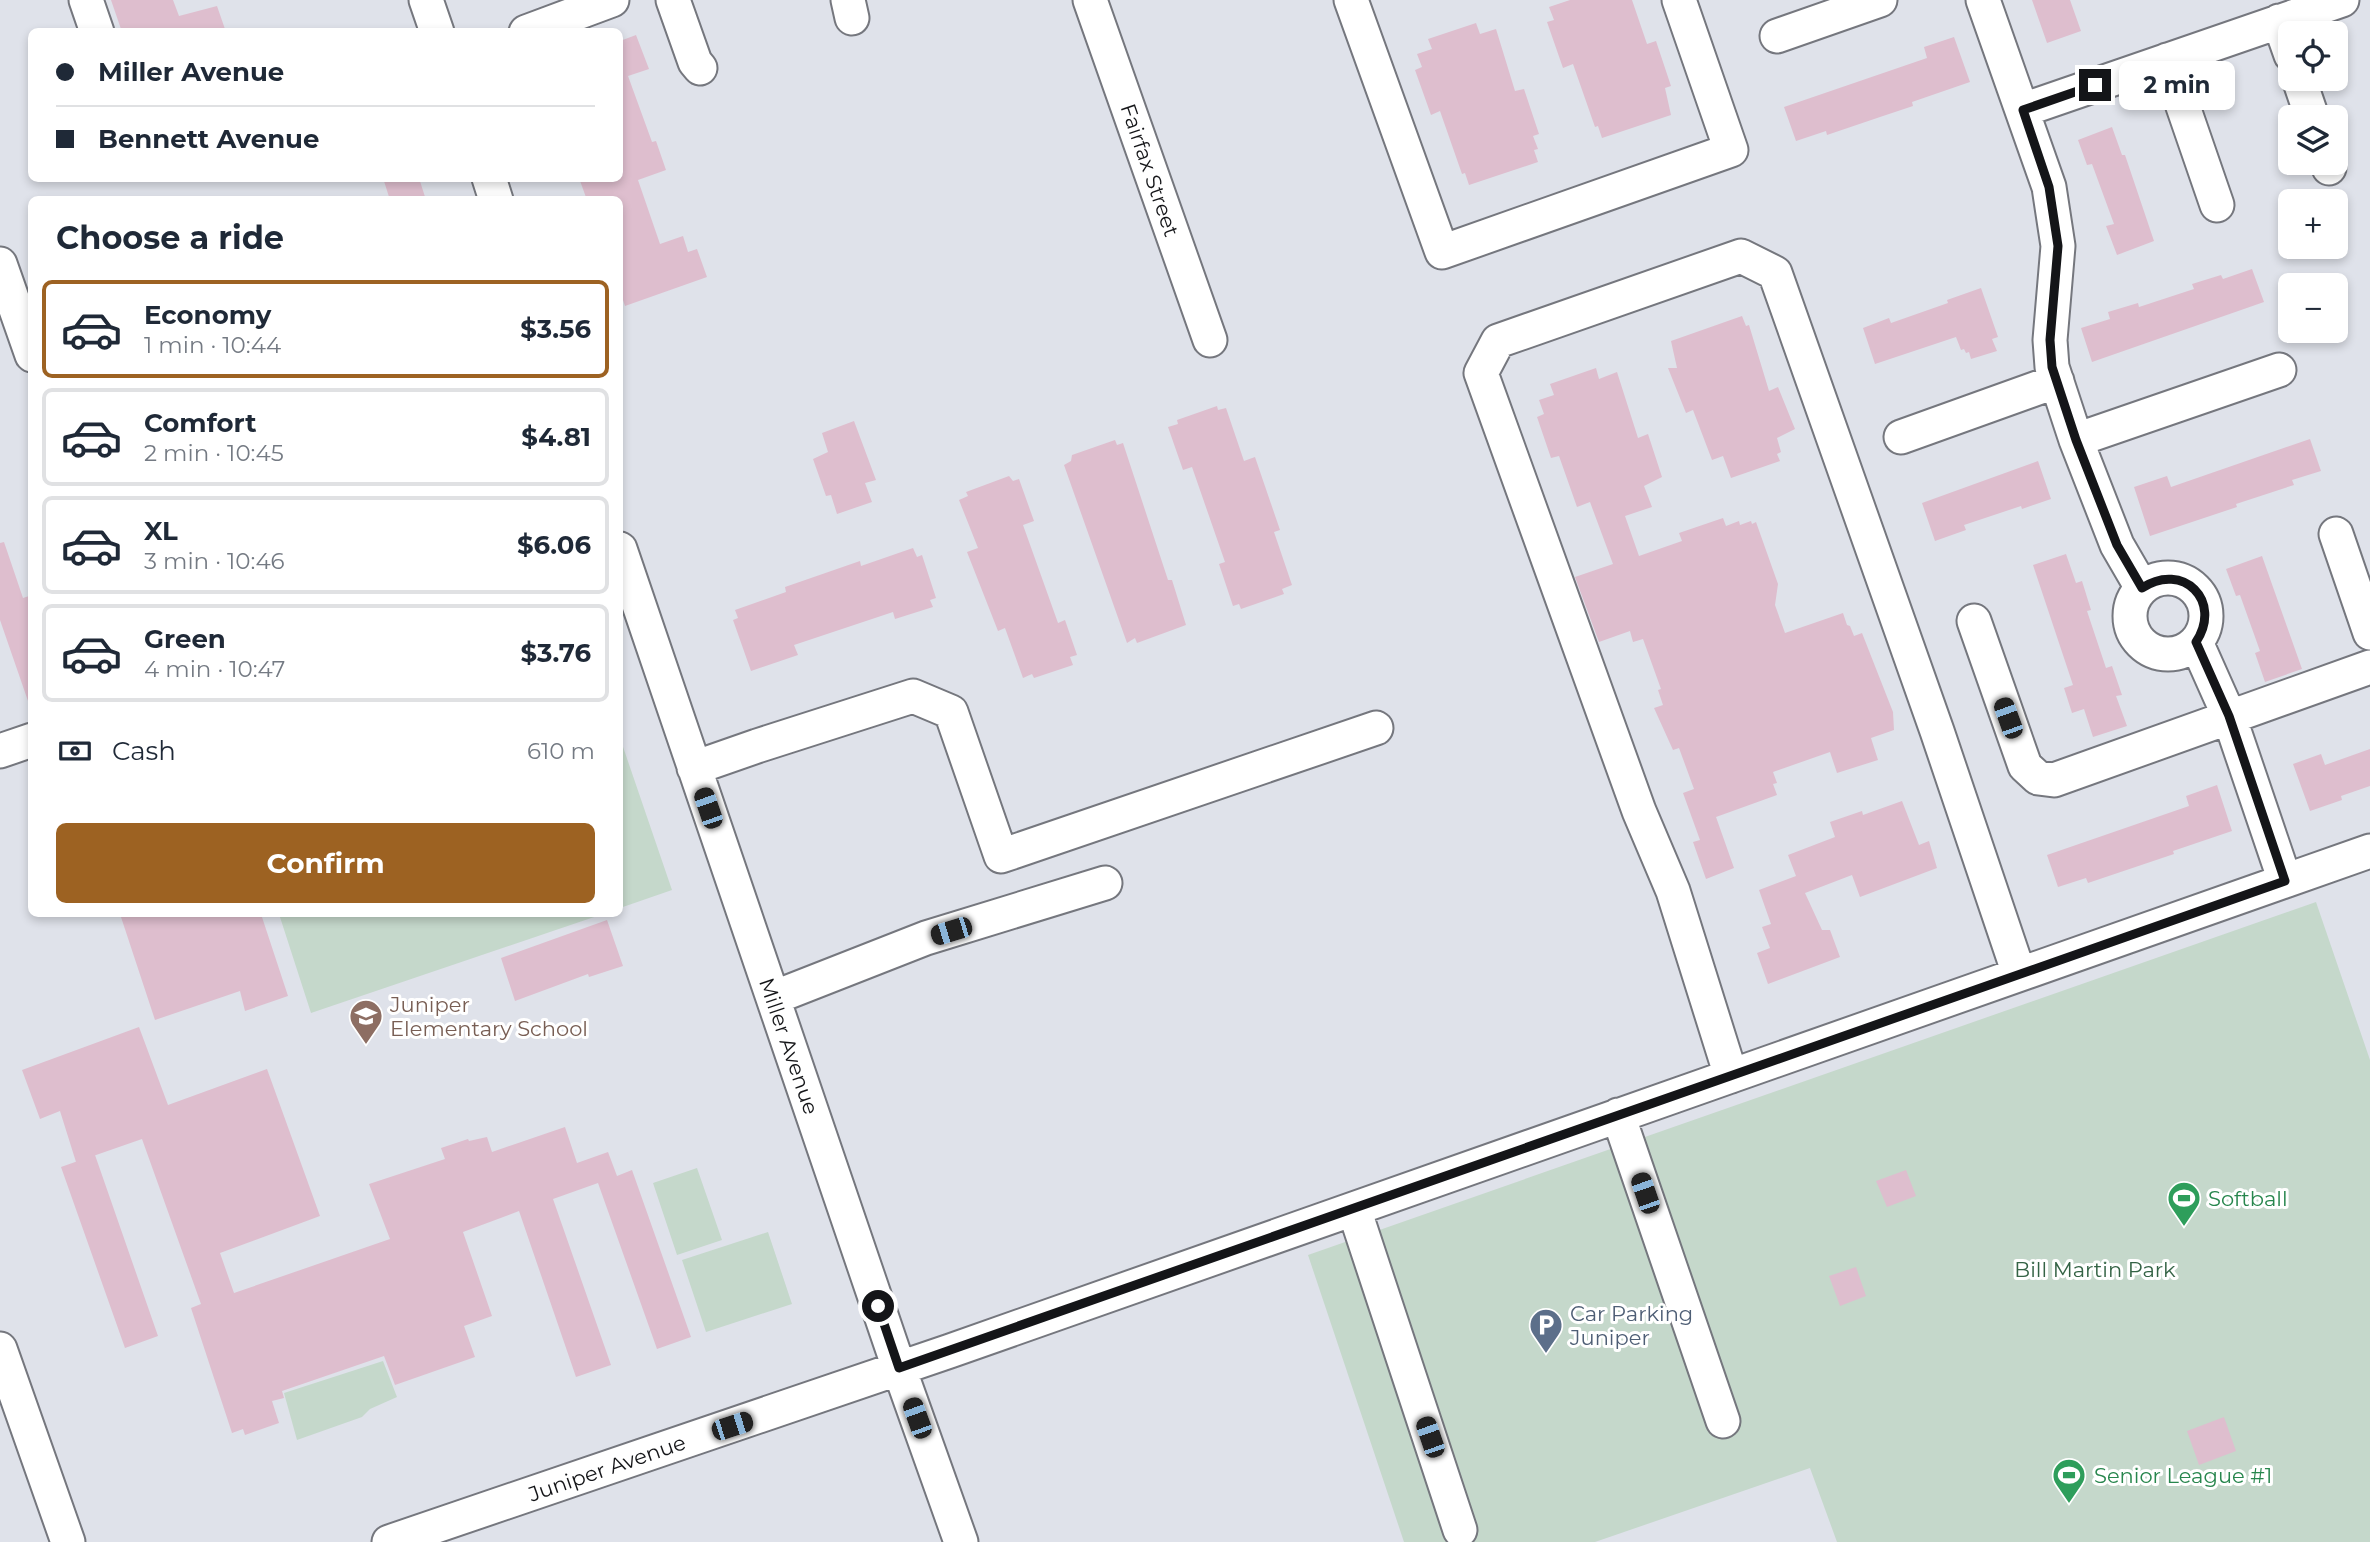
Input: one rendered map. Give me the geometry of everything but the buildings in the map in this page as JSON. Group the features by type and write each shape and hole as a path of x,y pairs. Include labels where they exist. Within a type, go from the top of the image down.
{"street":[{"path":"86,0 96,28"},
{"path":"426,0 436,28"},
{"path":"537,28 612,0"},
{"path":"673,0 695,62 700,68"},
{"name":"Fairfax Street","path":"1090,0 1210,340"},
{"path":"1351,0 1442,252 1731,150 1679,0"},
{"path":"1777,36 1880,0"},
{"path":"1983,0 2049,187 2058,246 2050,340 2052,367 2076,440 2117,545 2142,588"},
{"path":"2282,21 2342,0"},
{"path":"2023,110 2278,22"},
{"path":"2168,60 2217,205"},
{"path":"1731,1076 1673,891 1639,811 1481,373 1498,341 1741,256 1775,272 1937,731 2019,974"},
{"path":"0,264 28,344"},
{"path":"2076,440 2279,370"},
{"path":"1901,437 2057,381"},
{"path":"2336,534 2370,633"},
{"name":"Miller Avenue","path":"623,558 899,1368 961,1542"},
{"path":"2165,578 2178,579 2199,594 2206,619 2196,642 2177,654 2166,655 2145,647 2132,630 2130,618 2130,607 2142,588 2165,578"},
{"path":"1974,621 2025,766 2038,778 2054,780 2370,667"},
{"path":"2196,642 2229,716 2285,881"},
{"path":"694,768 914,696 951,712 1001,856 1376,728"},
{"path":"0,751 28,741"},
{"name":"Juniper Avenue","path":"389,1542 899,1368 2370,851"},
{"path":"773,998 926,939 1105,883"},
{"path":"1619,1115 1723,1421"},
{"path":"1353,1209 1460,1530"},
{"path":"0,1349 68,1542"}],"green space":[{"path":"623,747 672,890 623,907"},
{"name":"Bill Martin Park","path":"2316,902 2370,1060 2370,1542 1837,1542 1810,1468 1595,1542 1404,1542 1308,1255"},
{"path":"280,917 594,917 311,1013"},
{"path":"697,1168 722,1240 677,1255 653,1183"},
{"path":"768,1232 792,1304 706,1332 682,1260"},
{"path":"383,1361 397,1397 370,1409 362,1417 297,1440 284,1393"}],"place":[{"name":"Juniper Elementary School","path":"366,1046"},
{"name":"Softball","path":"2184,1228"},
{"name":"Car Parking Juniper","path":"1546,1355"},
{"name":"Senior League #1","path":"2069,1505"}],"route":[{"path":"878,1306 899,1368 2285,881 2229,716 2196,642 2206,619 2199,594 2178,579 2165,578 2142,588 2117,545 2076,440 2052,367 2050,340 2058,246 2049,187 2023,110 2095,85"}]}
